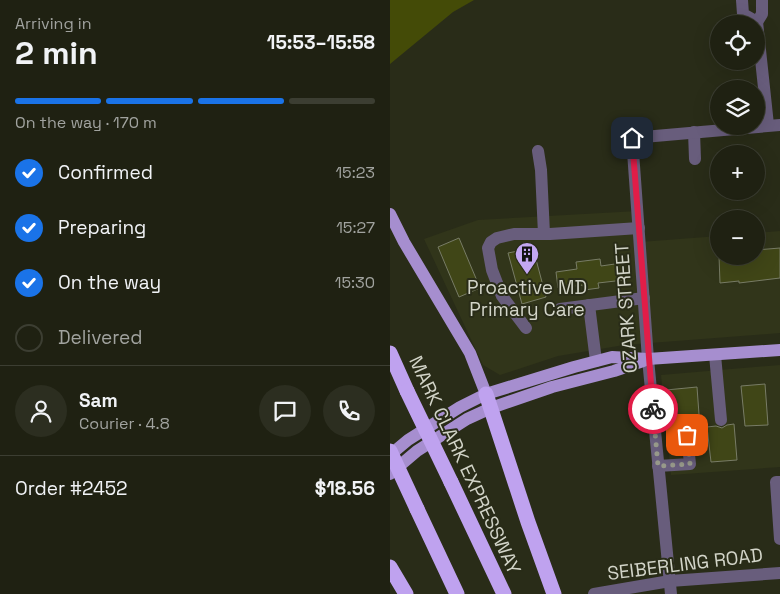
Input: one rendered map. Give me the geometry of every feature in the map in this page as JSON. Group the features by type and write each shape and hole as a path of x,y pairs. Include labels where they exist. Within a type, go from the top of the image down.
{"highway":[{"name":"MARK CLARK EXPRESSWAY","path":"390,353 504,594"},
{"path":"489,401 528,522 554,594"},
{"path":"390,451 457,594"},
{"path":"390,567 406,594"}],"main road":[{"path":"390,214 404,242 470,353 489,401"},
{"path":"390,474 417,451 467,419 489,401 548,374 612,357 648,359 780,350"},
{"path":"390,456 408,440 460,407 552,387 614,371 648,359"}],"street":[{"path":"742,0 743,14 745,15"},
{"path":"761,15 762,0"},
{"path":"695,159 694,132 774,125 765,70"},
{"name":"OZARK STREET","path":"671,594 648,359 632,138 694,132"},
{"path":"538,151 541,170 544,234"},
{"path":"526,328 502,296 492,270 488,248 491,242 496,238 514,234 639,228"},
{"path":"560,309 644,298"},
{"path":"589,305 596,361"},
{"path":"716,354 721,420"},
{"path":"658,466 690,464 687,435"},
{"path":"780,482 776,482 780,539"},
{"name":"SEIBERLING ROAD","path":"594,594 670,581 780,572"}],"shaded area":[{"path":"638,211 640,242 710,237 710,265 765,265 765,232 780,231 780,333 624,345 558,356 500,375 483,365 424,239 478,220"},
{"path":"780,365 780,467 671,475 661,375"}],"green space":[{"path":"390,0 474,0 453,12 390,64"}],"building":[{"path":"459,238 480,288 459,297 438,247"},
{"name":"Proactive MD Primary Care","path":"533,248 546,297 522,304 508,253"},
{"path":"780,248 780,278 739,283 739,281 720,283 719,265 765,265 765,249"},
{"path":"600,259 601,266 622,263 624,280 598,283 599,288 584,290 583,285 558,288 556,272 577,269 576,262"},
{"path":"765,384 768,425 745,426 741,386"},
{"path":"697,387 700,428 687,427 669,430 666,390"},
{"path":"734,424 737,460 711,462 707,427 716,426 722,428"}],"way so far":[{"path":"653,409 658,466 690,464 687,435"}],"place":[{"name":"Proactive MD Primary Care","path":"527,275"}],"route":[{"path":"632,138 653,409"}]}
